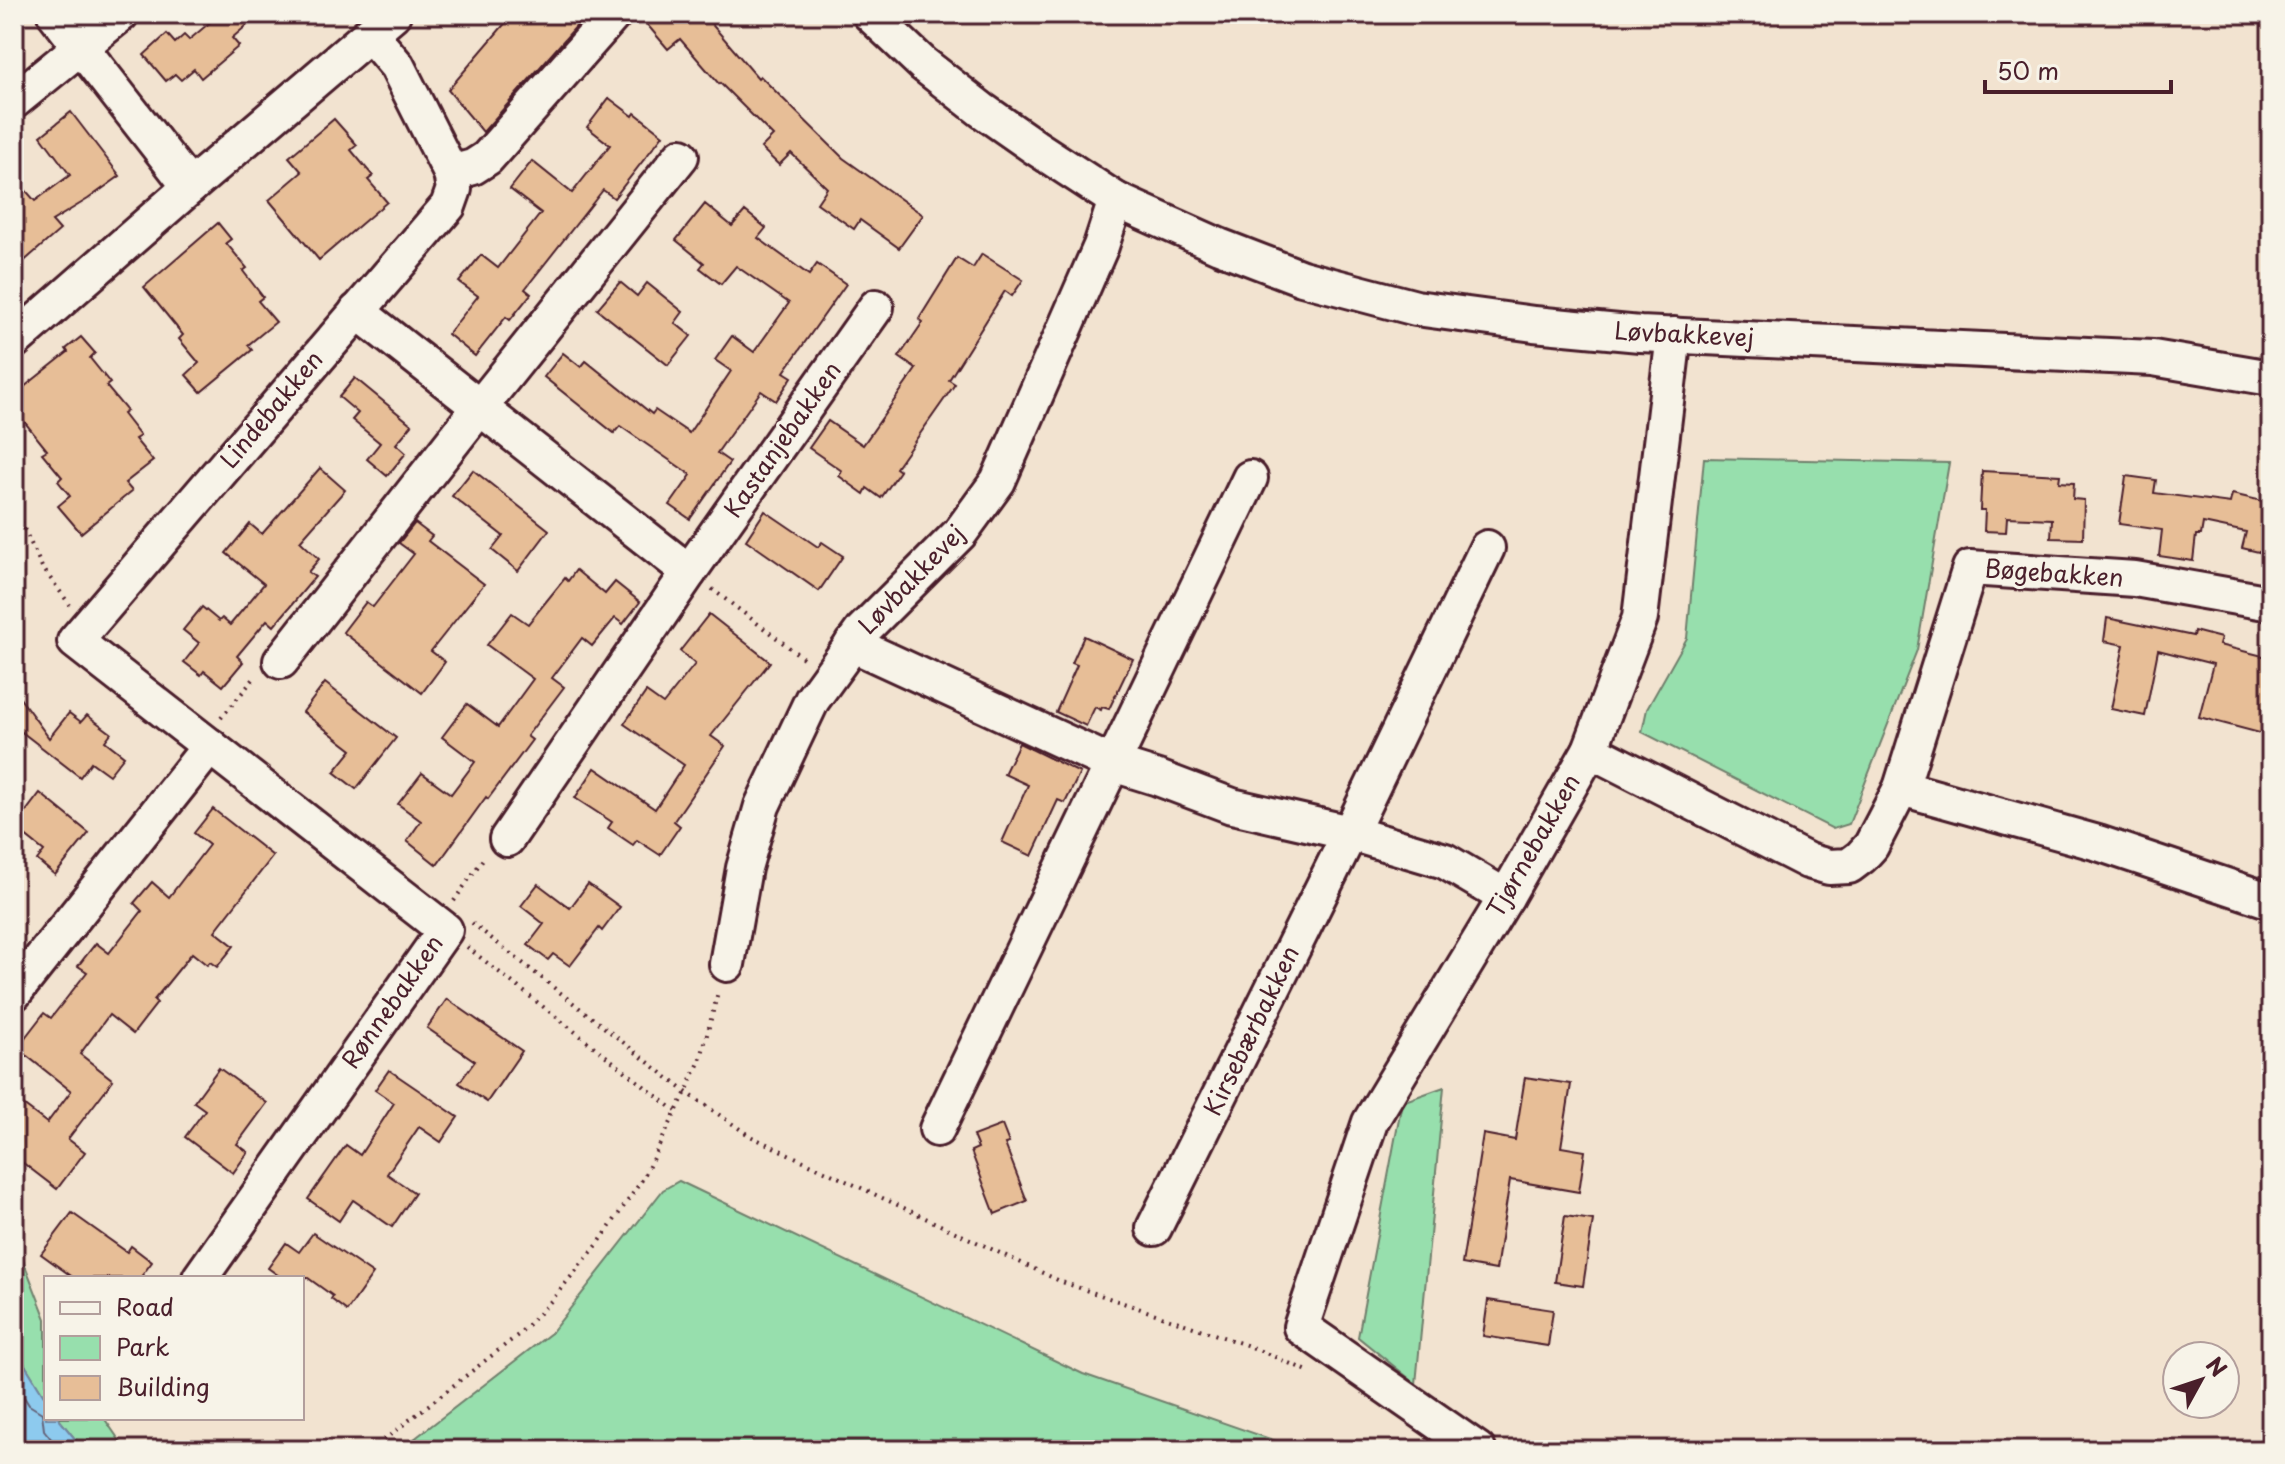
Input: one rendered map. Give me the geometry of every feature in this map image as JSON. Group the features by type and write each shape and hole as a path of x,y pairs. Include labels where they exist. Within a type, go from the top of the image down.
{"street":[{"path":"55,14 190,187"},
{"path":"14,101 121,14"},
{"path":"14,341 382,24 397,66 451,173 473,167 487,158 614,14"},
{"name":"Løvbakkevej","path":"870,14 923,64 972,103 1116,200 1219,246 1302,278 1416,308 1534,324 1674,335 2153,358 2271,378"},
{"path":"268,669 681,156"},
{"name":"Lindebakken","path":"83,633 448,206 454,189 451,173"},
{"name":"Løvbakkevej","path":"727,964 744,868 762,806 812,700 862,631 960,533 998,481 1101,246 1116,200"},
{"name":"Kastanjebakken","path":"498,845 876,307"},
{"path":"357,311 689,572"},
{"name":"Tjørnebakken","path":"1478,1450 1301,1327 1370,1122 1506,897 1590,750 1640,618 1674,335"},
{"path":"937,1129 1250,478"},
{"name":"Kirsebærbakken","path":"1154,1228 1487,548"},
{"name":"Bøgebakken","path":"1590,750 1808,861 1829,867 1849,866 1871,846 1901,788 1970,568 2135,579 2271,603"},
{"name":"Rønnebakken","path":"83,633 453,917 201,1276"},
{"path":"852,644 1113,764 1232,806 1350,833 1445,861 1506,897"},
{"path":"14,993 214,735"},
{"path":"1901,788 2098,843 2271,901"}],"path":[{"path":"14,507 42,567 77,615 83,633"},
{"path":"689,572 828,677"},
{"path":"214,735 268,669"},
{"path":"453,917 498,845"},
{"path":"453,917 686,1092 750,1136 1062,1282 1249,1346 1320,1376"},
{"path":"453,917 676,1111"},
{"path":"371,1450 518,1335 598,1244 642,1180 686,1092 701,1058 727,964"}],"green space":[{"path":"1704,458 1949,463 1917,650 1849,824 1833,829 1642,732 1647,709 1687,638"},
{"path":"1444,1087 1416,1384 1358,1337 1402,1102"},
{"path":"679,1181 1083,1374 1302,1450 400,1450 551,1333 663,1190"},
{"path":"14,1237 44,1314 44,1396 14,1347"},
{"path":"60,1420 105,1420 126,1450 84,1450"}],"water":[{"path":"14,1347 44,1396 44,1420 60,1420 84,1450 14,1450"}],"building":[{"path":"220,14 260,14 232,38 239,46 201,78 194,69 181,80 175,74 166,81 144,55 167,34 175,43 184,35 189,40"},
{"path":"513,14 587,14 483,132 448,90"},
{"path":"638,14 703,14 758,78 760,76 843,158 923,215 899,248 860,220 854,229 817,203 827,188 791,153 779,165 761,148 773,136 719,84 680,39 668,49"},
{"path":"609,98 663,135 614,198 603,190 525,289 531,294 510,320 506,317 475,356 448,334 478,296 459,282 481,255 498,268 541,213 510,189 532,161 572,193 610,145 587,127"},
{"path":"71,112 120,176 52,221 60,230 14,270 14,177 35,201 70,175 41,136"},
{"path":"334,119 357,145 351,150 373,176 368,180 387,202 319,260 269,200 302,172 289,157"},
{"path":"705,204 732,226 745,211 766,228 758,238 809,275 817,264 846,284 784,372 792,377 776,401 761,391 717,453 730,462 690,519 670,505 691,475 620,426 614,433 544,377 563,353 581,367 586,361 652,414 655,410 689,433 731,371 715,360 732,336 754,352 789,303 736,266 721,284 700,268 704,263 676,240"},
{"path":"218,223 231,239 226,243 247,268 243,271 263,297 258,301 276,322 248,345 252,350 201,392 186,375 199,363 179,339 183,335 144,287"},
{"path":"982,254 1023,280 1012,296 1005,291 949,380 955,384 896,468 900,471 881,498 867,488 864,494 839,476 842,471 809,448 828,421 863,445 916,369 899,357 923,322 919,319 957,258 973,268"},
{"path":"620,282 637,296 647,283 683,312 675,323 691,336 668,365 597,309"},
{"path":"81,337 95,353 90,358 110,383 106,386 127,411 123,414 140,436 135,439 153,461 125,483 132,491 81,533 58,506 70,496 58,481 62,477 42,453 47,450 14,409 14,395 68,352 66,349"},
{"path":"355,378 412,425 396,444 406,453 387,476 367,459 380,443 352,420 358,413 339,397"},
{"path":"320,468 345,490 300,541 319,559 308,572 315,577 274,626 267,620 237,656 243,662 223,686 204,671 201,675 184,662 199,643 183,630 202,607 219,621 222,618 230,625 264,584 226,553 250,524 262,534"},
{"path":"473,470 549,530 518,571 492,550 503,536 452,496"},
{"path":"1982,471 2060,475 2059,482 2074,483 2073,499 2084,500 2083,539 2051,538 2052,519 2007,517 2006,532 1984,531 1985,510 1980,510"},
{"path":"2126,476 2156,480 2154,493 2230,503 2232,494 2271,503 2271,555 2242,548 2246,532 2203,523 2201,535 2196,535 2193,561 2159,556 2162,530 2119,524"},
{"path":"765,511 818,547 822,542 843,556 819,591 746,540"},
{"path":"415,523 432,536 428,541 484,584 431,651 445,662 422,693 343,632 366,602 373,607 414,554 399,543"},
{"path":"576,570 605,594 615,582 640,602 623,624 615,618 592,646 582,638 552,678 564,687 527,736 532,740 437,865 407,841 421,821 398,804 422,773 451,794 475,762 442,737 467,704 498,727 533,679 487,645 512,613 528,624 565,578 568,581"},
{"path":"709,614 770,662 711,736 725,746 674,821 680,826 660,855 637,840 633,845 608,828 612,822 575,798 595,768 655,809 684,765 624,724 646,692 663,704 695,664 680,651"},
{"path":"2107,618 2193,636 2194,631 2221,638 2219,645 2271,658 2271,736 2199,717 2213,664 2158,650 2145,716 2111,709 2124,645 2104,641"},
{"path":"1084,636 1133,659 1109,709 1095,707 1086,726 1056,712 1077,665 1072,663"},
{"path":"325,683 396,738 356,789 334,772 352,750 303,712"},
{"path":"14,690 49,738 69,713 81,722 87,715 111,733 105,741 124,756 109,775 91,762 80,777 14,726"},
{"path":"1019,743 1080,773 1065,803 1058,800 1032,856 1002,842 1028,785 1004,774"},
{"path":"40,793 89,833 55,875 37,860 44,851 14,827"},
{"path":"213,809 273,856 215,931 234,946 217,967 210,962 207,965 192,953 154,1000 157,1003 133,1034 109,1015 80,1054 113,1080 68,1139 85,1152 57,1189 14,1156 14,1098 47,1123 71,1091 17,1048 44,1013 51,1018 87,972 78,966 96,943 109,953 142,911 134,903 152,882 169,897 209,845 194,833"},
{"path":"538,884 570,908 588,884 620,907 602,931 599,928 570,966 553,954 548,960 528,945 544,924 521,906"},
{"path":"447,999 522,1051 487,1102 459,1083 475,1061 427,1028"},
{"path":"219,1068 267,1103 237,1144 248,1152 233,1173 185,1137 205,1110 194,1102"},
{"path":"389,1070 458,1117 441,1142 419,1127 387,1174 415,1193 392,1227 353,1200 339,1221 308,1199 346,1145 360,1155 394,1103 375,1090"},
{"path":"1525,1077 1571,1084 1561,1147 1585,1151 1579,1192 1510,1180 1496,1270 1462,1264 1483,1134 1515,1140"},
{"path":"1002,1125 1009,1143 1005,1144 1027,1201 995,1214 971,1151 978,1148 973,1136"},
{"path":"72,1213 127,1252 131,1246 152,1262 142,1276 71,1276 41,1254"},
{"path":"1565,1216 1593,1220 1583,1286 1555,1282"},
{"path":"313,1233 373,1274 347,1311 331,1299 333,1296 308,1278 279,1276 268,1268 286,1243 299,1252"},
{"path":"1488,1300 1553,1310 1548,1346 1483,1336"}]}
